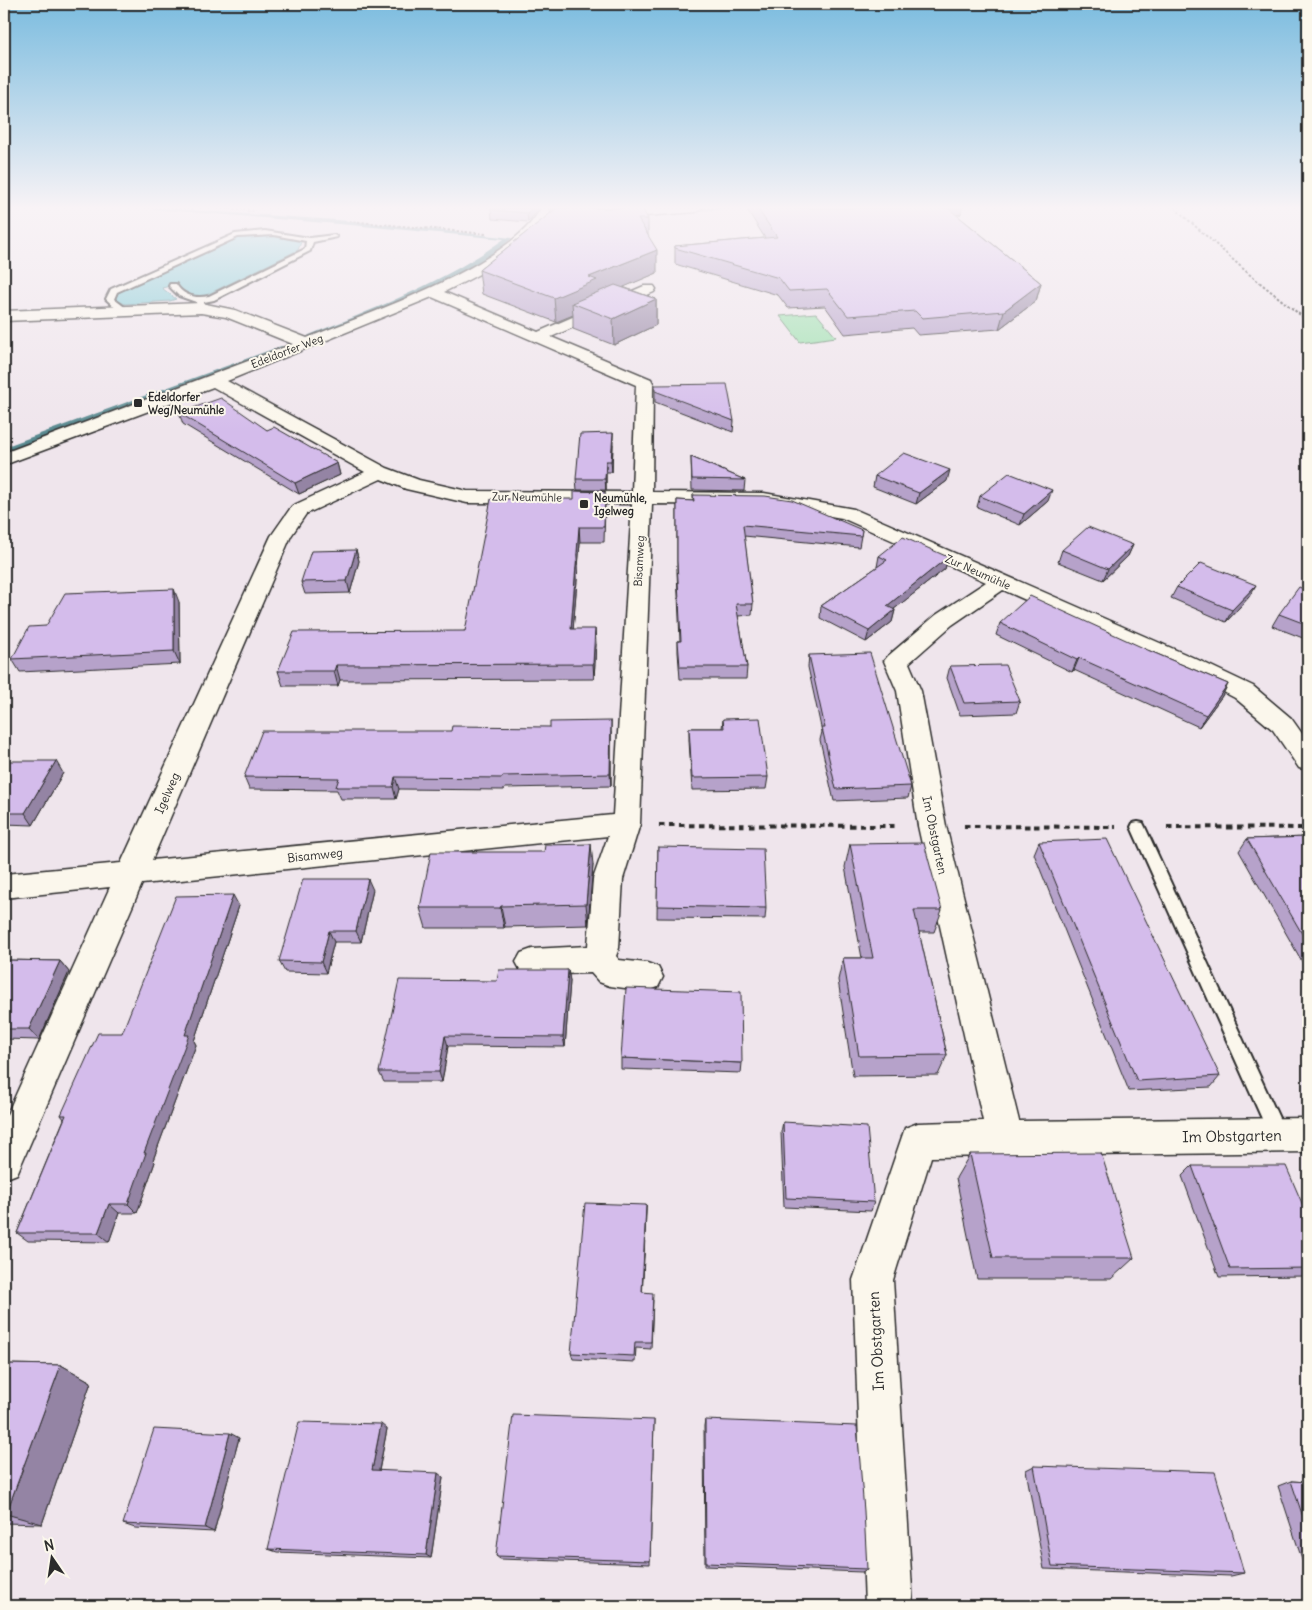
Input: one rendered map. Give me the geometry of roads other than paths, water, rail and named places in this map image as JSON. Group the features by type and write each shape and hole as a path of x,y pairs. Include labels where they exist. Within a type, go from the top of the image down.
{"street":[{"name":"Edeldorfer Weg","path":"4,459 308,344 432,292 449,283"},
{"path":"539,337 649,289"},
{"name":"Bisamweg","path":"432,292 645,383 642,499 626,824 608,879 602,948 599,959"},
{"path":"4,316 201,304 230,313 308,344"},
{"name":"Zur Neumühle","path":"212,380 380,472 413,485 467,497 764,499 847,513 1184,662 1244,692 1282,724 1308,761"},
{"name":"Igelweg","path":"4,1161 130,873 281,536 299,510 380,472"},
{"name":"Im Obstgarten","path":"1001,582 944,620 896,661 909,691 932,826 1005,1138"},
{"name":"Bisamweg","path":"4,886 626,824"},
{"path":"532,962 599,959 610,972 647,976"},
{"name":"Im Obstgarten","path":"889,1606 873,1280 918,1140 1308,1135"}],"lane":[{"path":"123,310 110,299 114,291 131,283"},
{"path":"173,286 175,291 201,304 241,283"},
{"path":"1138,827 1278,1135"}],"water":[{"path":"138,283 230,283 206,295 194,296 174,285 162,288 176,299 170,301 125,304 115,299 119,292"}],"waterway":[{"path":"311,336 437,283"},
{"path":"4,450 283,347"}],"place":[{"name":"Edeldorfer Weg/Neumühle","path":"138,403"},
{"name":"Neumühle, Igelweg","path":"584,504"}]}
